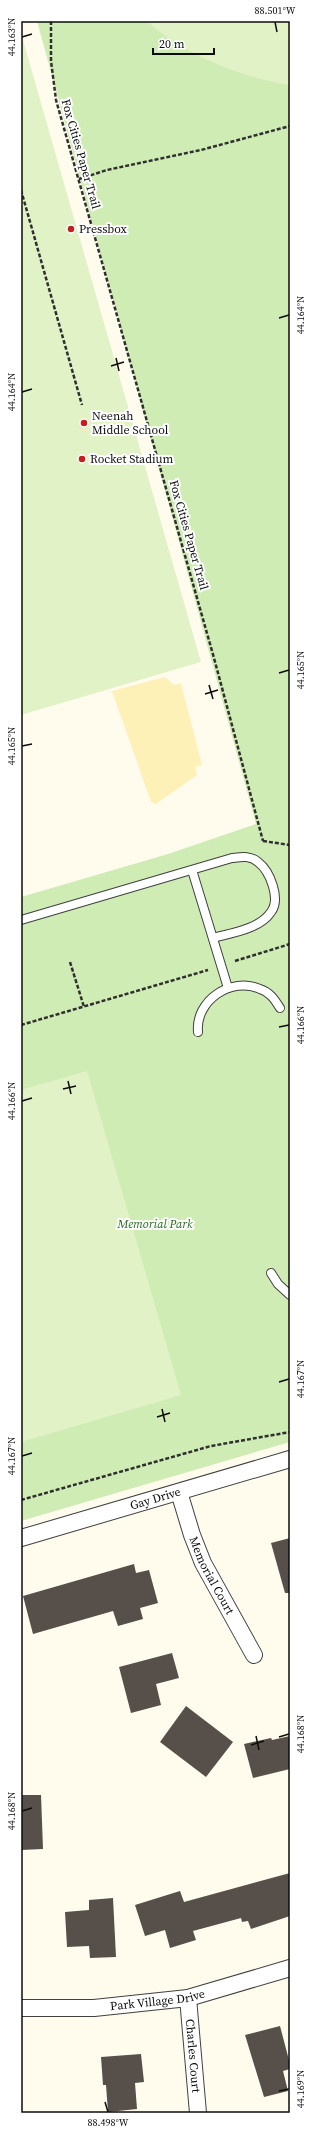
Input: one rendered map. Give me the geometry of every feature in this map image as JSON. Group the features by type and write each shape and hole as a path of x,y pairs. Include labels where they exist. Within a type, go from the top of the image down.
{"street":[{"name":"Gay Drive","path":"21,1538 290,1459"},
{"name":"Memorial Court","path":"179,1492 203,1563 254,1655"},
{"name":"Park Village Drive","path":"21,2008 94,2008 188,1998 290,1968"},
{"name":"Charles Court","path":"188,1998 198,2113"}],"lane":[{"path":"21,920 232,858 246,856 258,861 264,869 274,892 275,902 272,912 264,920 254,925 213,938"},
{"path":"192,870 228,988"},
{"path":"198,1032 198,1016 203,1007 210,999 228,988 242,986 260,988 272,996 280,1008"},
{"path":"271,1273 278,1284 290,1295"}],"path":[{"name":"Fox Cities Paper Trail","path":"51,21 51,61 56,100 263,841 290,846"},
{"path":"79,179 107,170 201,150 290,126"},
{"path":"21,190 82,405"},
{"path":"21,1025 222,966 290,944"},
{"path":"70,962 84,1007"},
{"path":"21,1500 211,1446 290,1432"}],"green space":[{"name":"Memorial Park","path":"37,21 290,21 290,1442 21,1521 21,897 168,854 256,824"},
{"path":"147,21 290,21 290,85 253,77 214,63 178,44 161,33"},
{"name":"Rocket Stadium","path":"21,33 201,662 21,715"},
{"path":"87,1071 181,1395 21,1442 21,1090"}],"sand":[{"path":"165,677 174,685 181,683 202,765 195,767 197,775 156,804 151,802 112,691"}],"building":[{"path":"290,1538 290,1593 285,1593 271,1543"},
{"path":"134,1564 136,1573 149,1570 158,1603 140,1608 143,1619 118,1626 113,1611 33,1634 23,1596"},
{"path":"172,1653 179,1678 156,1684 161,1705 131,1713 119,1667"},
{"path":"186,1706 233,1742 206,1777 160,1742"},
{"path":"290,1736 290,1769 253,1778 244,1744 271,1738 272,1740"},
{"path":"21,1795 41,1795 43,1849 21,1850"},
{"path":"290,1873 290,1916 251,1929 248,1921 242,1922 241,1918 193,1931 196,1940 170,1948 165,1930 145,1936 135,1905 180,1891 184,1902"},
{"path":"113,1898 116,1957 90,1958 89,1946 67,1947 65,1912 89,1910 89,1900"},
{"path":"280,2026 290,2064 290,2069 283,2071 288,2091 264,2097 245,2035"},
{"path":"141,2054 144,2082 135,2083 137,2109 108,2112 106,2085 103,2085 101,2057"}],"place":[{"name":"Pressbox","path":"71,229"},
{"name":"Neenah Middle School","path":"84,423"},
{"name":"Rocket Stadium","path":"82,459"}]}
